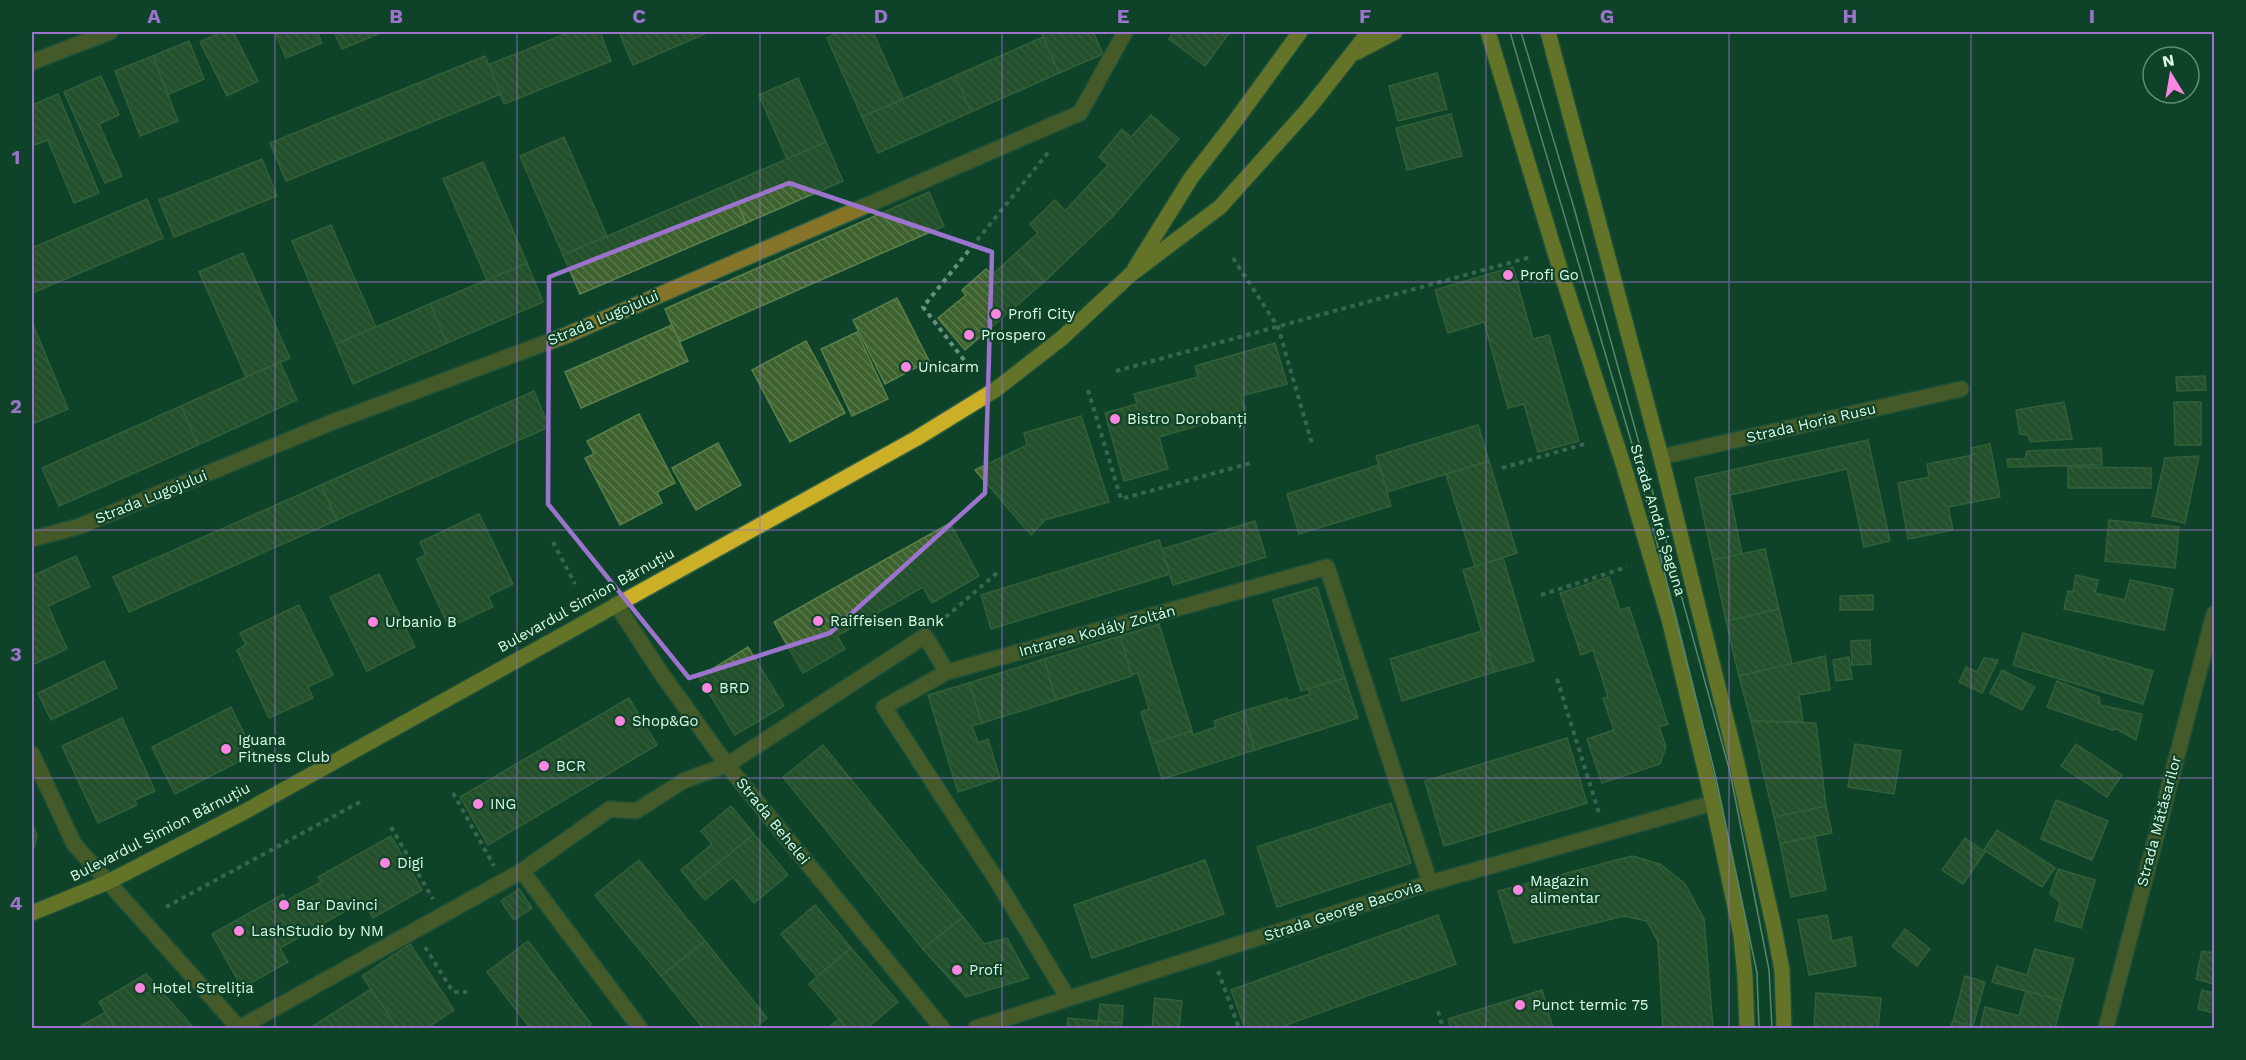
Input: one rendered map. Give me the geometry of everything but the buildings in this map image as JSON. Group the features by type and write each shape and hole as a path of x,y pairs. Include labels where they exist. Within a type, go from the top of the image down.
{"main road":[{"name":"Bulevardul Simion Bărnuțiu","path":"1130,275 1191,178 1300,32"},
{"name":"Bulevardul Simion Bărnuțiu","path":"32,913 108,882 244,812 917,438 995,390 1062,338 1130,275 1220,207 1289,132 1369,32"},
{"path":"1349,56 1395,32"},
{"name":"Strada Andrei Șaguna","path":"1548,32 1661,457 1736,759 1782,970 1784,1029"},
{"name":"Strada Andrei Șaguna","path":"1485,33 1624,467 1669,619 1713,803 1741,935 1747,1029"}],"street":[{"path":"32,62 110,32"},
{"name":"Strada Lugojului","path":"32,539 80,526 330,423 567,335 1080,113 1125,32"},
{"name":"Strada Horia Rusu","path":"1661,457 1962,389"},
{"name":"Intrarea Kodály Zoltán","path":"1068,998 994,876 884,707 947,672 1327,567 1430,883"},
{"name":"Strada Behelei","path":"616,604 661,673 727,765 942,1029"},
{"name":"Strada Mătăsarilor","path":"2106,1029 2214,614"},
{"path":"32,754 74,844 239,1028 522,871 610,809 636,810 685,780 727,765 925,636 947,672"},
{"name":"Strada George Bacovia","path":"976,1029 1430,883 1713,803"},
{"path":"522,871 640,1029"}],"path":[{"path":"964,360 923,307 1057,141"},
{"path":"1116,371 1531,257"},
{"path":"1233,258 1278,327 1312,444"},
{"path":"1088,390 1120,499 1251,463"},
{"path":"1502,468 1588,443"},
{"path":"553,542 575,584"},
{"path":"1541,595 1628,567"},
{"path":"925,636 999,571"},
{"path":"1557,680 1605,834"},
{"path":"453,793 503,882"},
{"path":"166,907 360,802"},
{"path":"391,827 442,916"},
{"path":"415,931 453,992 466,992"},
{"path":"1212,953 1239,1029"},
{"path":"1438,1011 1443,1029"}],"highlighted area":[{"path":"789,183 992,252 985,493 830,633 689,678 548,504 549,277"}],"tram line":[{"path":"1510,32 1632,444 1715,774 1757,973 1759,1028"},
{"path":"1521,32 1574,208 1730,772 1769,970 1772,1028"}],"place":[{"name":"Profi Go","path":"1508,275"},
{"name":"Profi City","path":"996,314"},
{"name":"Prospero","path":"969,335"},
{"name":"Unicarm","path":"906,367"},
{"name":"Bistro Dorobanți","path":"1115,419"},
{"name":"Raiffeisen Bank","path":"818,621"},
{"name":"Urbanio B","path":"373,622"},
{"name":"BRD","path":"707,688"},
{"name":"Shop&Go","path":"620,721"},
{"name":"Iguana Fitness Club","path":"226,749"},
{"name":"BCR","path":"544,766"},
{"name":"ING","path":"478,804"},
{"name":"Digi","path":"385,863"},
{"name":"Magazin alimentar","path":"1518,890"},
{"name":"Bar Davinci","path":"284,905"},
{"name":"LashStudio by NM","path":"239,931"},
{"name":"Profi","path":"957,970"},
{"name":"Hotel Streliția","path":"140,988"},
{"name":"Punct termic 75","path":"1520,1005"}]}
